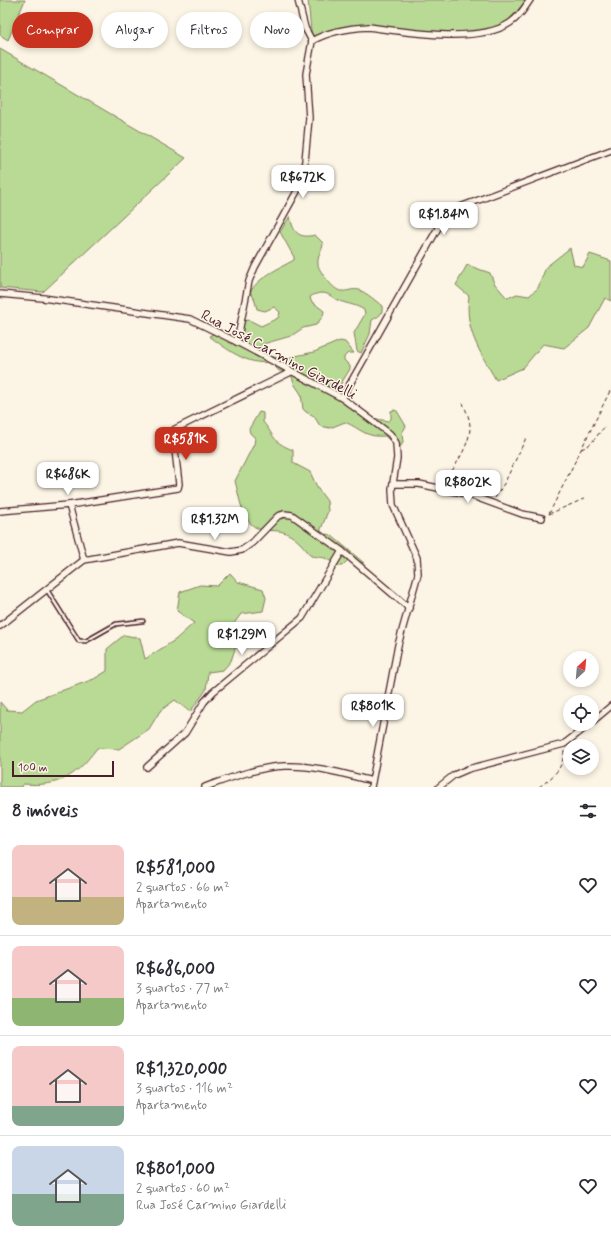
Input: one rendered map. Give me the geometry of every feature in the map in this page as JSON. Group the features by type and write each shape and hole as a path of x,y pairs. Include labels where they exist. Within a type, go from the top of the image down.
{"street":[{"path":"237,342 249,281 260,257 301,184 304,174 309,118 306,74 312,41 305,28 298,0"},
{"path":"312,41 318,37 356,28 447,35 495,30 516,19 530,0"},
{"path":"342,398 447,212 611,150"},
{"name":"Rua José Carmino Giardelli","path":"0,294 43,298 186,319 198,323 342,398 390,434 396,443 397,458 393,484 393,505 417,558 418,574 398,645 372,784"},
{"path":"0,511 69,505 178,488 180,484 174,433 175,429 291,372"},
{"path":"393,484 419,484 442,489 493,502 522,514 542,518"},
{"path":"69,505 84,560"},
{"path":"0,626 84,560 178,543 222,552 242,550 252,543 278,516 284,514 292,515 342,551 409,608"},
{"path":"147,767 186,733 204,702 213,692 306,614 342,551"},
{"path":"599,716 611,706"},
{"path":"570,739 581,731"},
{"path":"439,787 454,775 468,769 563,744"},
{"path":"205,787 244,773 284,766 324,769 372,784"}],"lane":[{"path":"47,590 79,641 86,641 116,624 144,621"}],"path":[{"path":"586,498 548,514 611,389"},
{"path":"442,489 467,441 470,426 468,415 463,403"},
{"path":"581,450 594,442 600,431 606,426"},
{"path":"493,502 505,482 527,436"},
{"path":"539,787 552,778 561,767 563,760"}],"green space":[{"path":"0,0 25,0 20,12 12,12 12,31 8,40 0,35"},
{"path":"308,0 530,0 509,24 468,34 356,28 312,41"},
{"path":"0,49 186,158 43,292 0,288"},
{"path":"290,216 297,233 304,236 315,235 323,243 318,258 318,264 327,280 334,288 341,291 354,289 362,291 382,306 382,311 379,316 372,320 370,334 361,353 357,351 354,333 365,314 364,310 357,306 337,300 330,295 322,293 317,294 310,297 311,301 324,311 323,316 316,325 303,328 291,336 263,344 256,350 258,353 282,359 314,352 340,341 345,342 354,353 348,353 344,357 344,360 350,366 350,369 334,395 359,413 373,418 389,421 391,419 391,411 397,411 406,426 402,433 403,442 401,446 394,445 385,436 373,436 345,422 330,428 320,426 314,416 303,409 301,394 295,385 290,372 279,371 271,362 262,363 246,359 230,351 209,336 213,334 238,336 242,321 249,320 261,326 278,318 280,312 274,307 265,311 257,309 254,298 250,292 264,277 294,260 294,257 280,232"},
{"path":"570,248 574,265 583,267 590,254 611,261 611,301 605,298 589,328 564,348 543,344 523,368 496,380 479,350 471,330 468,308 469,296 456,285 467,265 490,273 494,283 507,298 517,294 529,296 538,288 546,267"},
{"path":"259,412 263,413 263,422 277,441 293,450 293,463 310,472 318,489 327,501 328,511 320,532 325,539 326,534 331,535 364,563 349,559 342,566 338,566 325,558 311,556 294,537 282,532 259,529 248,520 241,504 235,481 254,444 255,438 250,433 249,429"},
{"path":"230,573 238,582 263,589 266,598 263,611 241,614 230,629 237,643 231,661 223,670 208,672 206,690 190,712 175,700 160,711 149,729 119,749 97,748 82,766 66,778 48,784 23,784 22,787 0,787 0,702 7,710 22,711 36,700 94,679 107,671 107,649 124,635 140,638 145,659 175,640 194,623 177,611 180,592 200,585 217,586"}]}
